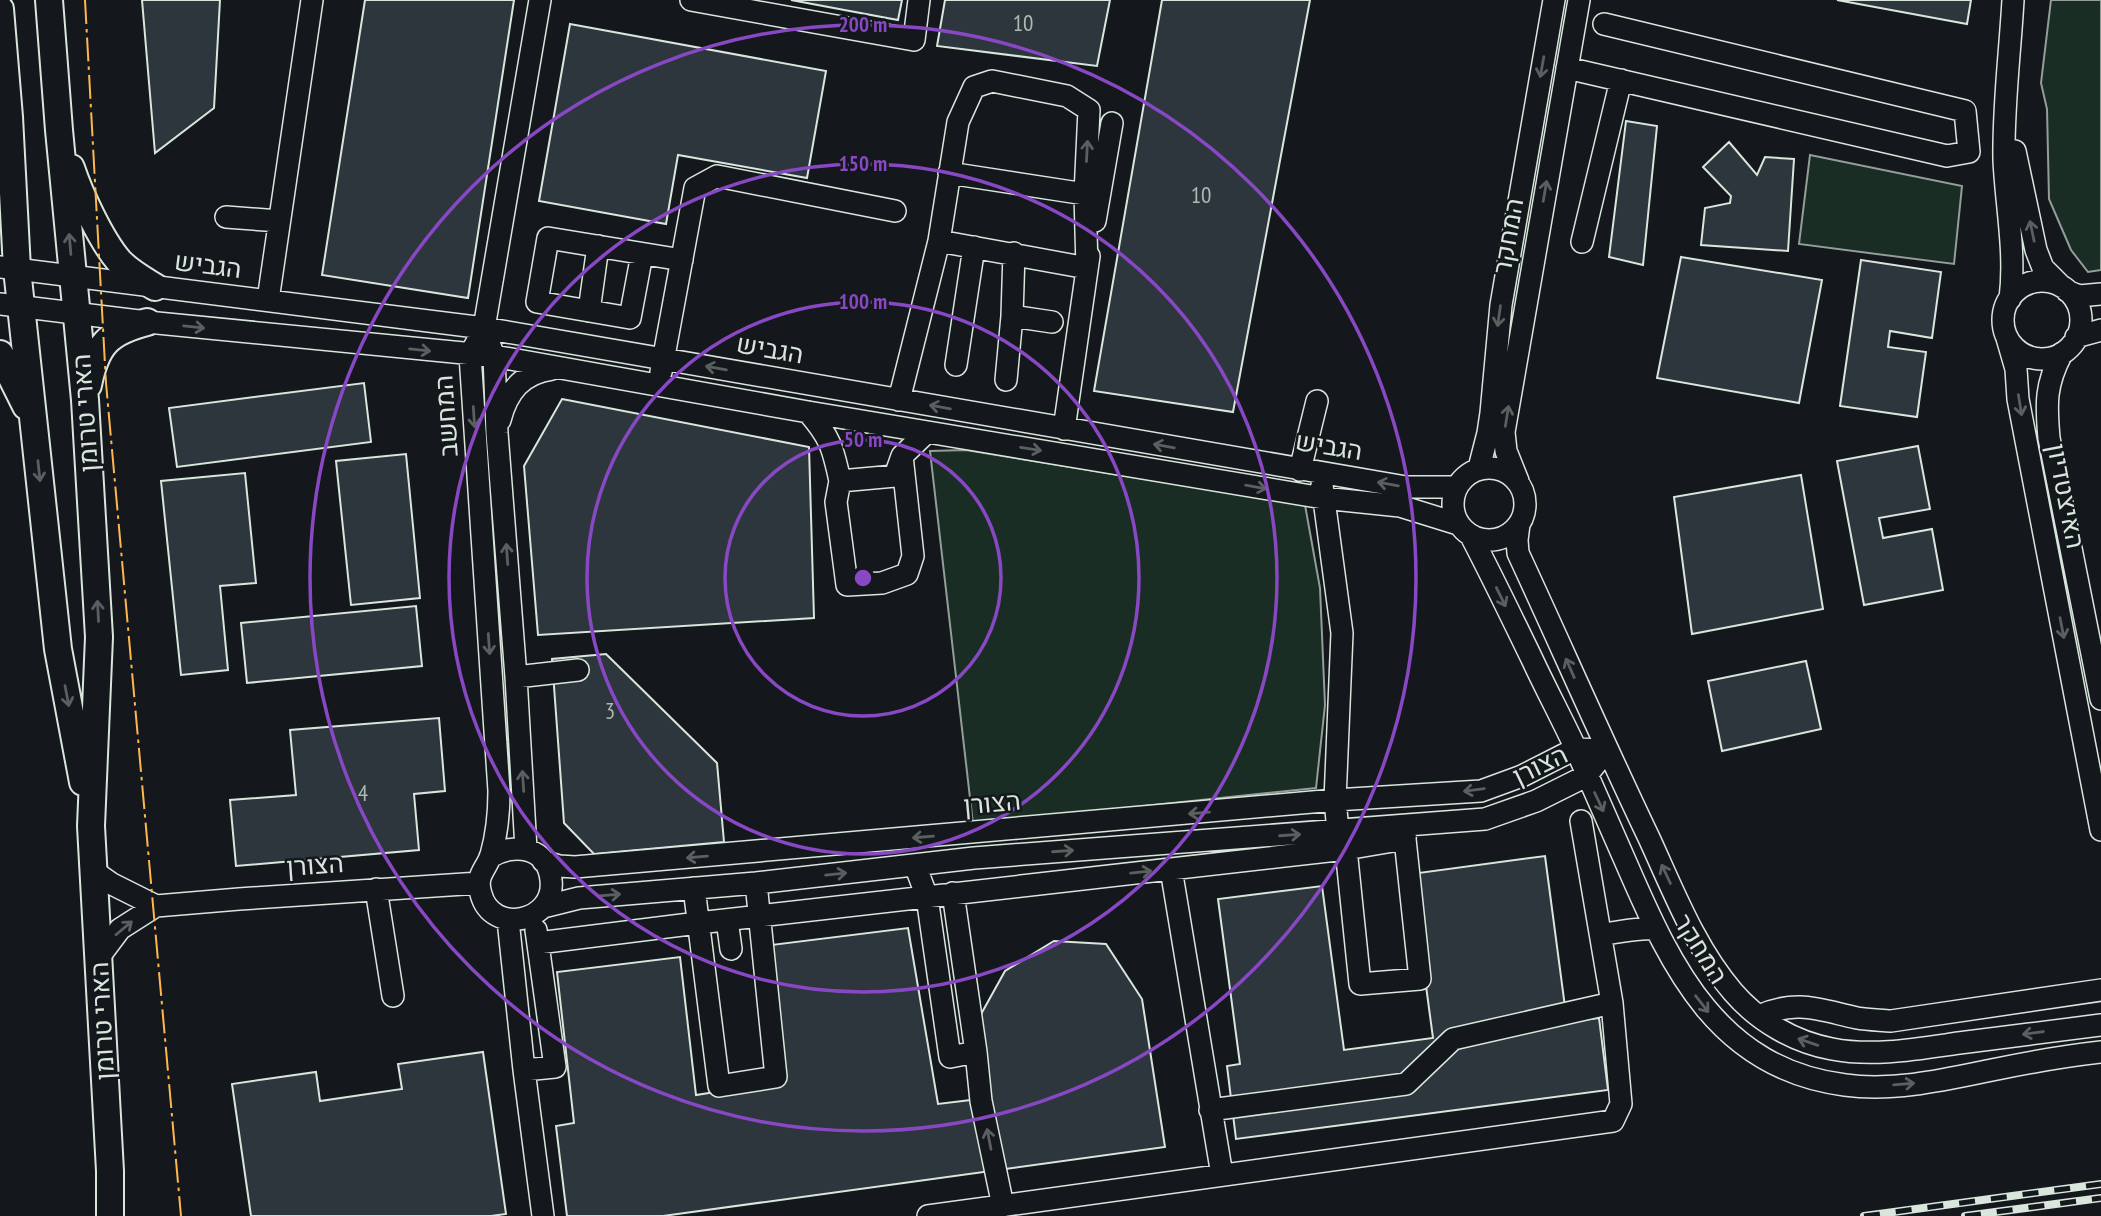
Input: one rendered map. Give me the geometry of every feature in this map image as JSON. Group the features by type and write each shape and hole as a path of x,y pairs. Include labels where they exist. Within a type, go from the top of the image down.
{"main road":[{"name":"הארי טרומן","path":"49,0 85,400 99,637 91,826 110,1216"},
{"name":"הארי טרומן","path":"0,9 9,117 8,268 11,305 35,432 58,649 91,826"},
{"path":"0,185 9,117"},
{"path":"59,130 76,184 104,238 118,260 134,275 155,287"},
{"path":"85,400 90,373 106,340 120,330 147,322"},
{"path":"0,354 24,402 35,432"}],"street":[{"path":"268,300 312,0"},
{"path":"484,328 540,0"},
{"path":"691,0 727,3 914,40 919,0"},
{"name":"המחקר","path":"1479,468 1491,413 1500,305 1554,0"},
{"name":"המחקר","path":"1518,481 1506,451 1504,432 1578,0"},
{"path":"2014,0 2004,158 2012,286 2003,316 2003,327 2007,338 2022,354 2032,358 2053,358 2069,345 2101,330"},
{"path":"1567,68 1947,156 1969,152 1965,111 1604,24"},
{"path":"1582,242 1621,80"},
{"path":"899,400 939,241 958,122 974,87 992,81 1066,96 1089,110 1085,194 1087,268"},
{"path":"2006,111 2036,250 2043,268 2077,304 2080,327 2069,345"},
{"path":"1064,429 1087,268 1112,123"},
{"path":"949,173 1085,194"},
{"path":"658,385 695,188 716,176 895,211"},
{"path":"226,217 279,221"},
{"path":"642,254 631,318 537,302 548,238 682,260"},
{"path":"939,241 1087,268"},
{"path":"589,311 598,246"},
{"path":"956,365 974,247"},
{"path":"1006,380 1014,253"},
{"name":"הגביש","path":"8,268 484,328 1406,487 1456,487"},
{"path":"2010,299 2021,287 2045,282 2086,296 2101,294"},
{"name":"הגביש","path":"11,305 147,322 494,356 807,412 1323,498 1399,506 1465,530"},
{"path":"1012,316 1052,322"},
{"name":"המחשב","path":"484,328 470,355 499,791 499,811 490,857"},
{"name":"המחשב","path":"484,328 494,356 497,433 516,677 535,855"},
{"name":"האיצטדיון","path":"2007,338 2016,369 2018,399 2101,830"},
{"name":"האיצטדיון","path":"2069,345 2056,365 2046,397 2049,438 2101,699"},
{"path":"497,433 505,401 513,388 534,373 562,368"},
{"path":"1317,401 1310,471 1323,498 1342,633 1335,800 1360,984 1420,979 1405,832"},
{"path":"807,412 826,432 835,458 840,481 836,502 847,585 882,583 907,575 913,556 902,456"},
{"path":"840,481 895,477 902,456 927,432"},
{"path":"1488,467 1499,468 1518,481 1524,492 1524,514 1511,533 1502,538 1481,540 1465,530 1452,505 1456,487 1462,479 1479,468 1488,467"},
{"path":"1519,524 1518,553 1676,896 1704,949 1733,992 1759,1016 1789,1035 1812,1044 1849,1052 1919,1049 2101,1025"},
{"name":"המחקר","path":"1465,530 1576,749 1654,929 1688,985 1723,1028 1760,1057 1804,1076 1826,1082 1870,1086 1917,1083 2101,1052"},
{"path":"516,677 578,670"},
{"name":"הצורן","path":"535,855 559,866 575,867 1335,800 1481,791 1522,776 1576,749 1607,750"},
{"name":"הצורן","path":"538,912 579,898 756,883 974,858 1342,840 1405,832 1485,819 1536,800 1586,776 1607,750"},
{"path":"928,1216 1613,1121 1621,1104 1612,1003 1581,821"},
{"path":"970,833 974,858"},
{"path":"538,943 1171,869 1342,840"},
{"path":"514,848 535,855 550,872 550,896 538,912 520,920 508,920 494,913 481,896 479,883 481,871 490,857 501,850 514,848"},
{"path":"915,865 927,897 950,1057 976,1052"},
{"path":"1171,869 1222,1175"},
{"path":"94,872 156,906"},
{"name":"הצורן","path":"99,957 120,929 156,906 479,883"},
{"path":"694,888 719,1087 776,1077 756,883"},
{"path":"376,889 393,996"},
{"path":"953,893 981,1101 1003,1206"},
{"path":"524,1070 555,1067 538,943 538,912"},
{"path":"508,920 543,1216"},
{"path":"727,920 731,949"},
{"path":"1601,934 1628,932 1639,927 1654,929"},
{"path":"1759,1016 1799,1006 1891,1021 2101,990"},
{"path":"1210,1110 1406,1084 1453,1039 1612,1003"}],"green space":[{"path":"2051,0 2101,0 2101,270 2088,272 2071,250 2049,199 2047,109 2041,83"},
{"path":"1810,155 1962,186 1954,264 1799,244"},
{"path":"966,450 1305,505 1320,588 1325,705 1316,788 973,824 930,451"}],"building":[{"path":"142,0 220,0 214,108 155,153"},
{"path":"365,0 514,0 468,298 322,275"},
{"path":"791,0 902,0 898,20"},
{"path":"945,0 1110,0 1097,66 937,46"},
{"path":"1162,0 1310,0 1233,412 1094,391"},
{"path":"1837,0 1971,0 1967,24"},
{"path":"570,24 826,71 807,178 678,155 666,224 539,201"},
{"path":"1626,121 1657,126 1643,265 1609,257"},
{"path":"1729,142 1757,175 1765,157 1794,159 1788,251 1701,245 1705,208 1730,203 1731,196 1703,167"},
{"path":"1681,257 1822,280 1799,403 1657,378"},
{"path":"1861,260 1941,272 1932,338 1890,331 1888,347 1926,352 1917,417 1840,406"},
{"path":"364,383 371,442 177,467 169,408"},
{"path":"562,399 809,447 814,618 538,635 524,466"},
{"path":"1918,446 1930,509 1879,518 1883,538 1932,529 1943,590 1864,605 1837,461"},
{"path":"406,454 420,598 351,605 336,461"},
{"path":"245,473 256,583 220,586 228,670 181,675 161,481"},
{"path":"1801,475 1823,609 1692,634 1674,497"},
{"path":"416,606 422,666 247,683 241,623"},
{"path":"606,654 717,763 724,842 594,854 564,823 552,659"},
{"path":"1806,661 1821,729 1722,751 1708,681"},
{"path":"439,718 445,791 414,794 419,850 236,866 230,800 296,795 290,730"},
{"path":"1545,856 1567,1022 1599,1018 1608,1090 1236,1139 1227,1066 1240,1064 1218,899 1322,886 1344,1050 1433,1038 1411,874"},
{"path":"908,928 938,1104 987,1098 980,1016 1005,971 1054,941 1106,944 1142,999 1165,1147 663,1216 567,1216 556,1126 574,1123 557,972 680,957 696,1095 784,1081 771,945"},
{"path":"483,1052 506,1214 251,1216 232,1084 316,1072 320,1101 402,1089 398,1064"}],"railway":[{"path":"1864,1216 2101,1184"},
{"path":"1965,1216 2101,1198"}],"power":[{"path":"85,0 106,383 181,1216"}]}
